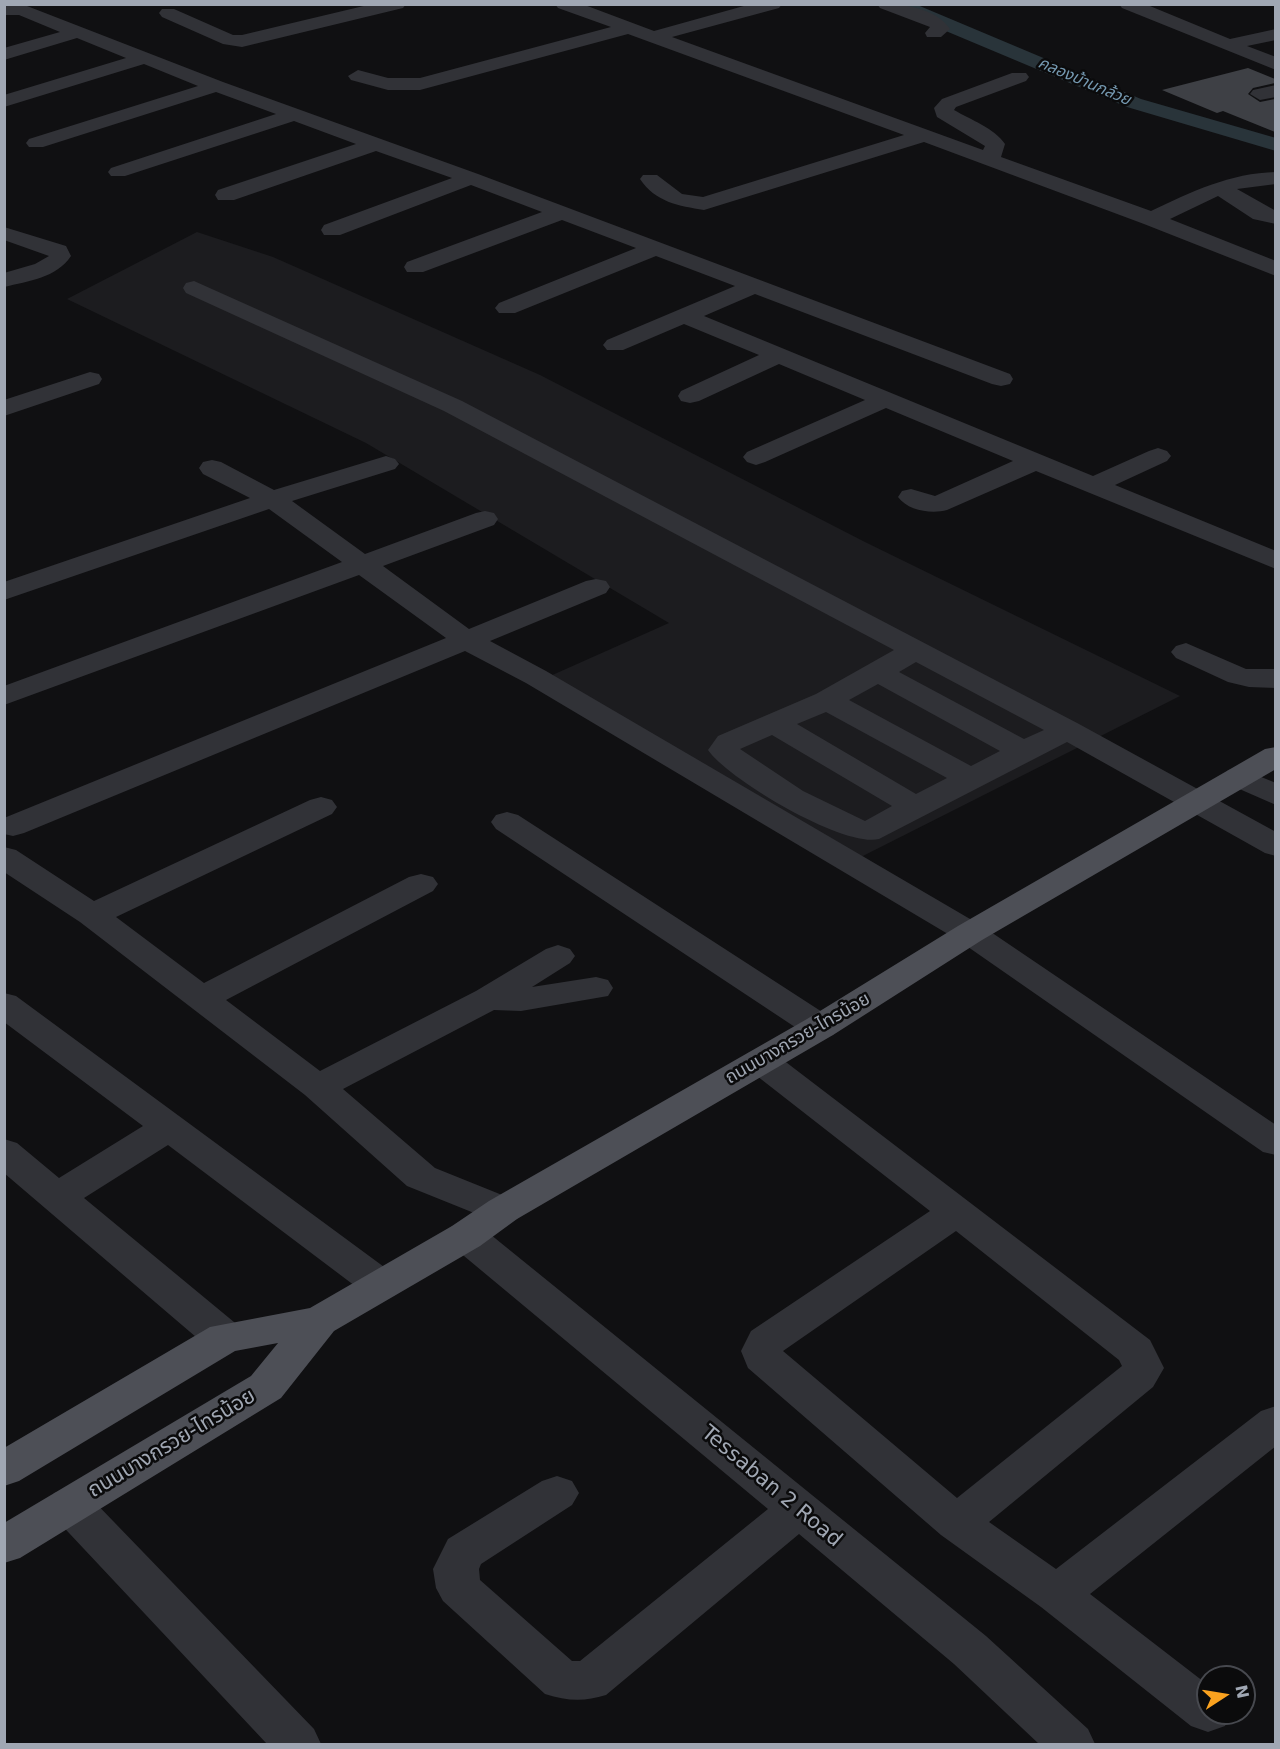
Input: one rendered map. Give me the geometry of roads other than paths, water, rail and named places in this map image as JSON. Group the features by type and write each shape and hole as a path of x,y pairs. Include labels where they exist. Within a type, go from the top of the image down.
{"main road":[{"name":"ถนนบางกรวย-ไทรน้อย","path":"4,1545 266,1387 320,1321 466,1236 503,1210 820,1027 970,933 1275,756"},
{"name":"ถนนบางกรวย-ไทรน้อย","path":"4,1469 225,1338 320,1321"}],"street":[{"path":"168,13 230,40 242,41 397,4"},
{"path":"564,4 1152,219 1275,269"},
{"path":"652,36 773,4"},
{"path":"886,4 938,23 941,29 933,33"},
{"path":"1128,4 1275,64"},
{"path":"4,10 21,10 293,115 471,178 1001,379"},
{"path":"1201,34 1275,18"},
{"path":"358,76 399,86 420,84 629,28"},
{"path":"4,54 78,32"},
{"path":"1228,45 1275,34"},
{"path":"4,101 145,58"},
{"path":"984,158 994,152 995,144 983,134 944,113 944,108 950,103 1019,77"},
{"path":"36,143 216,86"},
{"path":"118,172 293,115"},
{"path":"650,179 675,199 705,204 923,136"},
{"path":"226,195 375,144"},
{"path":"332,230 471,178"},
{"path":"1152,219 1220,188 1245,180 1275,178"},
{"path":"1220,188 1261,214 1275,218"},
{"path":"415,267 561,213"},
{"path":"4,233 58,251 60,256 57,261 46,267 4,280"},
{"path":"507,308 654,249"},
{"path":"615,345 754,286"},
{"path":"194,288 453,406 1068,730 1275,846"},
{"path":"685,316 1275,561"},
{"path":"690,396 779,355"},
{"path":"4,410 90,379"},
{"path":"756,457 887,399"},
{"path":"1094,485 1158,456"},
{"path":"911,497 922,502 938,504 1036,461"},
{"path":"4,592 272,499 386,464"},
{"path":"212,468 272,499 468,641 536,677 970,933 1275,1143"},
{"path":"4,696 485,519"},
{"path":"1250,550 1275,535"},
{"path":"503,1210 421,1178 318,1087 92,915 9,841 596,587"},
{"path":"916,650 827,700 726,744 723,750 732,759 773,786 863,832 871,832 970,778 1068,730"},
{"path":"1186,652 1247,679 1259,680 1274,677"},
{"path":"878,672 1023,751"},
{"path":"827,700 970,778"},
{"path":"773,723 916,807"},
{"path":"1239,777 1275,795"},
{"path":"92,915 321,807"},
{"path":"507,822 820,1027"},
{"path":"202,999 421,884"},
{"path":"318,1087 488,999 558,956"},
{"path":"488,999 521,1000 596,988"},
{"path":"4,1004 381,1285"},
{"path":"761,1061 1094,1317 1135,1352 1143,1368 1138,1376 957,1522"},
{"path":"59,1196 170,1126"},
{"path":"4,1152 225,1338"},
{"path":"957,1212 766,1342 762,1351 764,1357 957,1522 1057,1594 1196,1702"},
{"name":"Tessaban 2 Road","path":"466,1236 970,1650 1071,1744"},
{"path":"1057,1594 1275,1422"},
{"path":"557,1493 464,1552 456,1569 459,1588 562,1680 589,1681 799,1509"},
{"path":"70,1505 297,1744"}],"waterway":[{"name":"คลองบ้านกล้วย","path":"898,4 1134,103 1276,145"}]}
